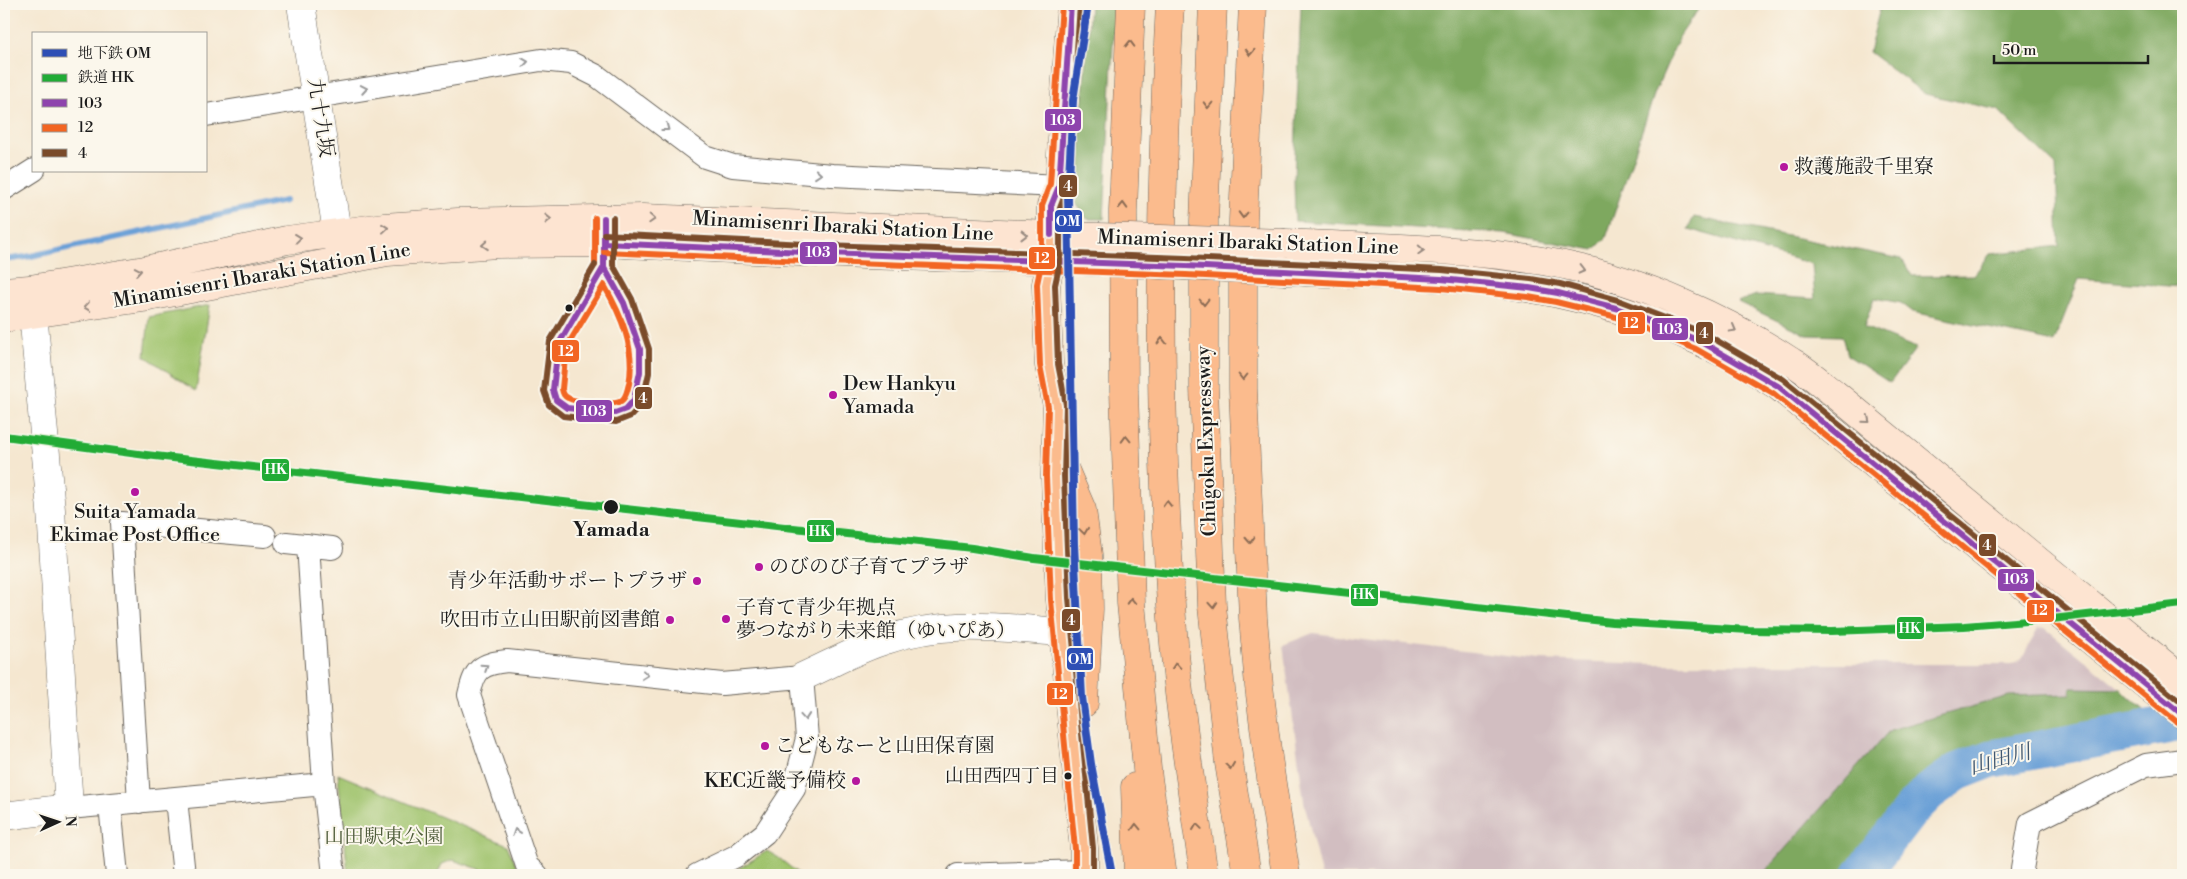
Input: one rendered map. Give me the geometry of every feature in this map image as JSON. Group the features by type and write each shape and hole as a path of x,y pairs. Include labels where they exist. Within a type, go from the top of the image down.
{"main road":[{"path":"1071,4 1059,186 1051,206 1051,248 1046,284 1049,365 1057,406 1055,476 1060,599 1084,849 1084,873"},
{"path":"1131,4 1122,211 1124,391 1133,636 1134,762 1138,875"},
{"name":"Chūgoku Expressway","path":"1170,4 1163,223 1162,389 1171,604 1179,694 1204,875"},
{"name":"Chūgoku Expressway","path":"1213,4 1204,221 1204,388 1212,606 1229,763 1247,875"},
{"path":"1253,4 1242,220 1242,389 1254,618 1268,758 1286,875"},
{"name":"Minamisenri Ibaraki Station Line","path":"4,291 32,302 143,298 339,246 467,221 643,218 1051,248 1098,249 1285,243 1446,251 1563,265 1619,280 1707,314 1793,362 1835,394 2183,680"},
{"name":"Minamisenri Ibaraki Station Line","path":"1098,249 1287,271 1450,280 1558,293 1611,307 1687,335 1751,368 1778,386 2181,713"},
{"name":"Minamisenri Ibaraki Station Line","path":"4,318 32,302"},
{"path":"1057,444 1063,469 1082,510 1088,555 1087,655 1077,777"},
{"path":"1133,636 1148,779 1163,875"},
{"path":"1268,758 1303,875"}],"street":[{"name":"九十九坂","path":"301,4 339,246"},
{"path":"208,115 541,60 572,63 597,76 705,157 733,166 832,175 1059,186"},
{"path":"4,189 32,171"},
{"path":"32,302 51,510 69,808"},
{"path":"139,802 122,523 332,548"},
{"path":"286,542 324,784 334,875"},
{"path":"537,875 527,866 469,695 473,676 488,663 507,661 722,684 802,677 886,640 938,628 979,625 1064,632 1081,642 1087,655"},
{"path":"697,875 736,856 765,833 794,789 807,738 802,677"},
{"path":"2021,875 2030,823 2146,765 2183,760"},
{"path":"4,816 324,784"},
{"path":"176,799 184,875"},
{"path":"110,805 117,875"},
{"path":"958,875 1084,873"}],"shaded area":[{"path":"2039,626 2039,629 2045,628 2121,689 2072,688 2072,694 2009,696 1890,730 1762,875 1321,875 1304,801 1283,645 1313,633 1539,660 1654,664 2011,664 2017,663 2022,659"}],"green space":[{"path":"1090,4 1115,4 1104,219 1087,219 1075,202"},
{"path":"1301,4 1702,4 1679,37 1655,92 1606,238 1594,250 1504,233 1295,221 1294,178"},
{"path":"1881,4 2183,4 2183,301 2180,287 2079,279 2054,342 1913,312 1901,303 1874,298 1864,327 1916,348 1890,383 1847,355 1842,336 1807,335 1738,302 1756,295 1815,299 1812,264 1688,229 1694,217 1902,259 1912,276 1974,275 1990,254 2059,246 2056,166 1998,110 1925,94 1869,52"},
{"path":"210,305 196,391 145,356 149,317"},
{"path":"2071,688 2121,689 2152,717 1987,751 1953,764 1925,783 1905,802 1848,875 1762,875 1890,730 2009,696 2071,694"},
{"name":"山田駅東公園","path":"338,774 508,845 521,875 489,875 488,872 453,860 442,864 437,875 348,875"},
{"path":"767,851 800,875 728,875"}],"waterway":[{"path":"4,260 26,257 285,201"},
{"name":"山田川","path":"1861,875 1910,811 1929,792 1957,772 1990,759 2183,722"}],"metro line":[{"name":"OM","path":"1088,4 1073,100 1068,196 1074,544 1082,697 1091,764 1112,875"}],"rail line":[{"name":"HK","path":"4,436 146,455 972,548 1034,558 1612,622 1749,630 1832,631 1964,626 2052,619 2183,604"}],"transit line":[{"name":"12","path":"1062,4 1050,184 1042,205 1042,260 1037,284 1040,365 1048,407 1046,476 1051,600 1075,849 1075,875"},
{"name":"103","path":"1051,235 1051,206 1059,186 1071,4"},
{"name":"4","path":"1080,5 1068,187 1060,208 1060,262 1055,285 1058,364 1066,405 1064,476 1069,598 1093,848 1093,875"},
{"name":"12","path":"595,218 595,265"},
{"name":"103","path":"604,218 604,267"},
{"name":"4","path":"595,265 550,341 544,391 549,405 563,416 616,422 631,416 642,404 649,373 649,349 632,299 613,265 613,218"},
{"name":"4","path":"604,234 1442,270 1531,279 1560,284 1618,300 1704,333 1783,379 2183,704"},
{"name":"103","path":"604,243 1186,266 1441,279 1529,288 1558,293 1616,308 1700,341 1778,386 2183,715"},
{"name":"12","path":"604,252 1186,275 1441,288 1528,297 1613,316 1696,349 1773,393 2177,722"},
{"name":"103","path":"604,267 624,303 640,349 640,372 634,400 626,409 615,413 567,408 556,400 553,390 558,345 604,267"},
{"name":"12","path":"604,285 626,332 631,371 629,384 626,395 621,401 611,403 578,401 568,398 563,394 566,348 604,285"}],"place":[{"name":"救護施設千里寮","path":"1784,167"},
{"name":"Dew Hankyu Yamada","path":"833,395"},
{"name":"Suita Yamada Ekimae Post Office","path":"135,492"},
{"name":"Yamada","path":"611,507"},
{"name":"のびのび子育てプラザ","path":"759,567"},
{"name":"青少年活動サポートプラザ","path":"697,581"},
{"name":"子育て青少年拠点 夢つながり未来館（ゆいぴあ）","path":"726,619"},
{"name":"吹田市立山田駅前図書館","path":"670,620"},
{"name":"こどもなーと山田保育園","path":"765,746"},
{"name":"山田西四丁目","path":"1068,776"},
{"name":"KEC近畿予備校","path":"856,781"}]}
